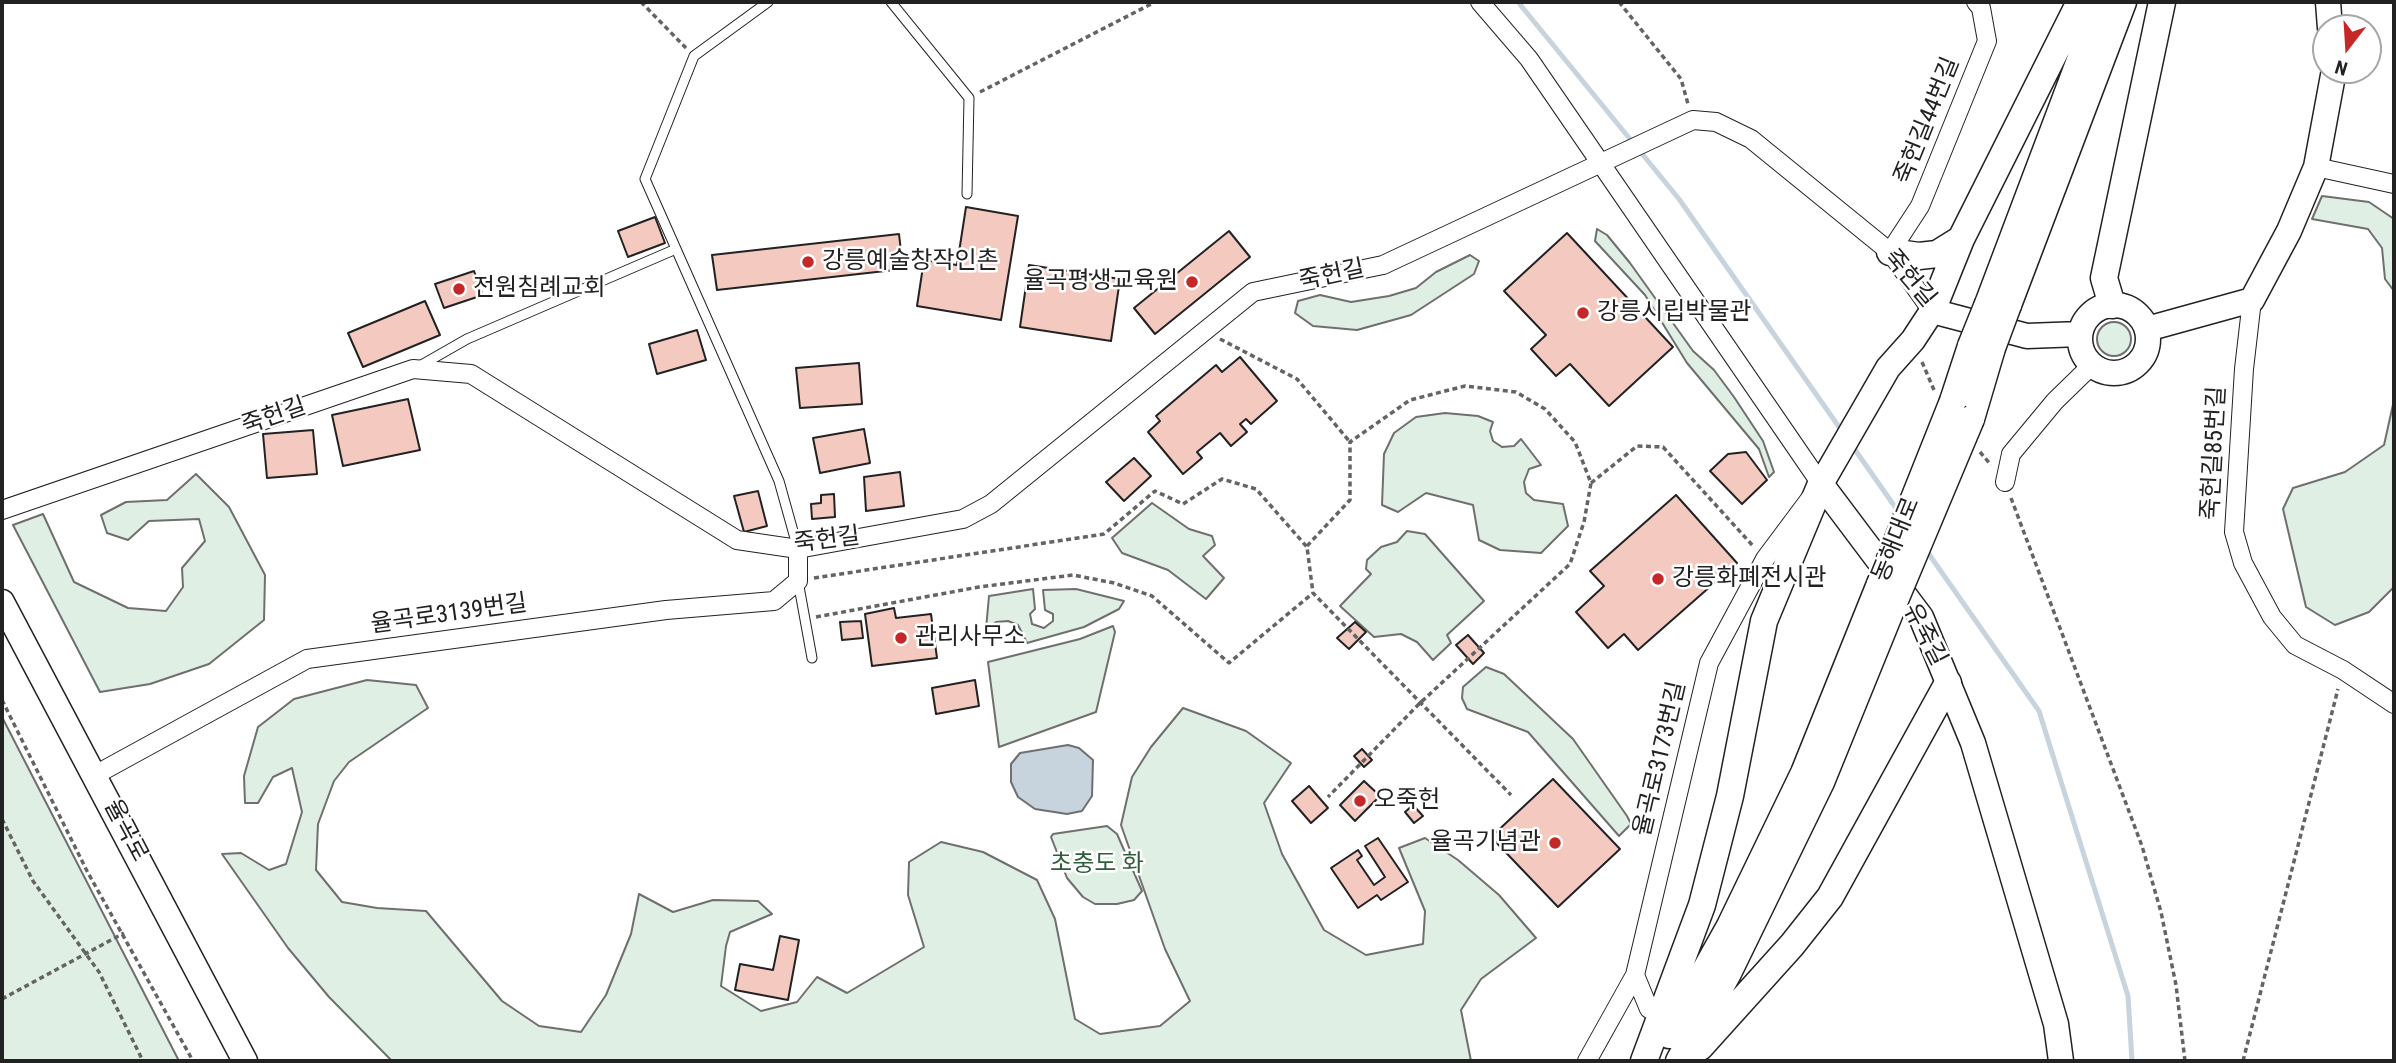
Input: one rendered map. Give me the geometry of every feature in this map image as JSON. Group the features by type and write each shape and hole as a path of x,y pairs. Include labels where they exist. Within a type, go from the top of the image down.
{"main road":[{"path":"1932,311 1961,239 2080,2"},
{"name":"동해대로","path":"1998,305 2102,2"},
{"name":"동해대로","path":"1654,1061 1730,926 1887,592 1959,416 1998,305 2123,2"},
{"path":"2112,305 2104,278 2162,2"},
{"path":"1890,252 1919,256 1937,254 1961,239"},
{"path":"1644,1061 1682,963 1711,872 1764,621 1821,484"},
{"name":"동해대로","path":"1678,1061 1727,975 1810,806 1887,592"},
{"path":"1687,1061 1792,945 1830,897 1948,683"}],"street":[{"name":"유죽길","path":"1480,2 1607,158 1821,484 1921,617 1973,743 2056,1024 2061,1061"},
{"name":"죽헌길44번길","path":"1890,252 1920,205 1987,41 1981,8 1976,2"},
{"path":"2147,329 2252,299 2289,231 2316,167 2331,84"},
{"name":"죽헌길","path":"2,510 413,369 471,374 737,540 798,549 963,519 991,504 1253,292 1383,265 1693,120 1716,122 1751,139 1890,252 1932,311 2027,336 2080,334"},
{"path":"2316,167 2394,184"},
{"name":"죽헌길85번길","path":"2252,299 2244,369 2234,532 2243,563 2272,617 2295,645 2343,670 2394,704"},
{"path":"2112,305 2134,312 2147,329 2147,350 2134,368 2113,374 2092,365 2080,346 2080,334 2091,314 2112,305"},
{"path":"1821,484 1888,368 1913,340 1932,311"},
{"path":"2005,482 2011,454 2055,401 2092,365"},
{"name":"율곡로3173번길","path":"1587,1061 1635,975 1709,663 1765,559 1821,484"},
{"path":"798,549 798,581"},
{"name":"율곡로3139번길","path":"95,775 307,659 666,610 774,601 798,581"},
{"name":"율곡로","path":"2,602 245,1061"},
{"path":"1635,975 1649,1009"}],"lane":[{"path":"768,2 694,55 645,179 779,481 798,549"},
{"path":"891,2 969,98 967,194"},
{"path":"413,369 467,339 676,249"},
{"path":"798,581 813,658"}],"path":[{"path":"641,2 694,55"},
{"path":"969,98 1155,2"},
{"path":"1619,2 1681,79 1693,120"},
{"path":"1203,330 1297,379 1350,442 1350,500 1307,547"},
{"path":"1913,340 1959,416 2005,482 2142,846 2161,912 2173,973 2185,1061"},
{"path":"1328,797 1419,704 1570,564 1584,522 1591,482 1575,442 1545,409 1516,392 1465,386 1409,400 1350,442"},
{"path":"1591,482 1637,446 1663,447 1765,559"},
{"path":"798,581 1104,534 1155,491 1183,505 1222,479 1256,489 1307,547 1313,593 1511,795"},
{"path":"805,619 979,587 1073,575 1114,583 1152,596 1229,663 1313,593"},
{"path":"2243,1061 2343,670"},
{"path":"2,700 87,871 124,933 193,1061"},
{"path":"2,819 33,881 99,972 143,1061"},
{"path":"2,999 86,956 124,933"}],"green space":[{"path":"2322,196 2369,202 2394,219 2394,291 2385,279 2382,248 2368,229 2312,219"},
{"path":"1597,229 1607,235 1630,263 1693,351 1714,370 1734,397 1763,441 1774,472 1769,477 1759,449 1687,363 1645,295 1595,241"},
{"path":"1470,255 1479,261 1474,274 1411,315 1357,330 1313,326 1295,313 1298,301 1320,295 1351,302 1389,296 1416,288 1436,272"},
{"path":"2114,322 2126,327 2131,339 2126,351 2114,356 2102,351 2097,339 2102,327"},
{"path":"2394,400 2394,587 2369,612 2335,625 2306,607 2283,509 2293,488 2345,472 2384,445"},
{"path":"1445,413 1478,416 1493,422 1490,431 1493,441 1502,447 1514,446 1521,439 1541,465 1529,469 1524,482 1526,493 1534,500 1563,504 1568,526 1541,553 1500,550 1479,540 1473,505 1426,493 1398,512 1382,505 1384,454 1394,433 1416,417"},
{"path":"196,474 229,507 265,575 264,620 209,664 150,684 100,692 13,525 43,514 74,582 128,608 166,611 183,587 182,568 205,541 199,519 149,521 128,540 107,533 101,515 126,502 167,500"},
{"path":"1152,503 1189,529 1212,536 1215,545 1203,556 1224,578 1206,599 1168,570 1122,553 1112,538"},
{"path":"1407,531 1425,534 1484,601 1447,635 1451,643 1433,660 1417,642 1401,634 1374,637 1340,606 1371,574 1366,569 1367,560 1381,547 1397,542"},
{"path":"1033,589 1035,609 1030,614 1032,624 1044,628 1053,621 1053,614 1045,610 1043,590 1076,589 1124,601 1119,609 1084,627 1027,643 1018,625 1008,621 996,622 986,629 989,596"},
{"path":"1113,626 1115,632 1096,712 999,747 988,662 1080,639"},
{"path":"1486,667 1504,674 1573,739 1631,824 1619,836 1528,732 1467,709 1462,698 1463,687"},
{"path":"367,680 416,685 428,708 349,762 334,781 318,824 316,870 342,902 377,908 426,911 502,1001 539,1026 581,1032 606,995 631,934 639,894 673,912 713,900 758,901 772,914 730,932 721,986 761,1011 797,1002 817,977 847,993 924,947 908,895 909,862 941,842 983,852 1037,880 1055,919 1075,1019 1100,1034 1160,1026 1190,1001 1165,949 1121,825 1132,777 1151,747 1183,708 1246,731 1291,763 1264,803 1282,854 1324,930 1366,955 1423,944 1425,911 1399,848 1425,838 1458,860 1499,895 1536,938 1481,979 1461,1010 1471,1061 392,1061 329,997 288,948 222,854 241,853 269,870 286,864 302,812 292,768 273,777 258,803 245,803 244,776 258,727 294,699"},
{"path":"2,717 179,1061 2,1061"},
{"name":"초충도 화","path":"1107,826 1117,834 1142,891 1134,900 1117,904 1095,904 1083,897 1067,878 1051,837 1053,834"}],"shaded area":[{"path":"1068,745 1079,748 1093,760 1092,796 1082,811 1067,814 1035,809 1018,797 1011,782 1011,764 1020,753"}],"building":[{"path":"966,207 1018,216 1001,320 917,306 924,260 957,265"},
{"path":"655,217 665,243 628,257 618,231"},
{"name":"율곡평생교육원","path":"1229,231 1250,257 1155,334 1134,308"},
{"name":"강릉시립박물관","path":"1567,233 1673,347 1609,406 1570,364 1556,376 1531,349 1546,335 1504,291"},
{"name":"강릉예술창작인촌","path":"899,234 903,269 717,290 712,255"},
{"path":"1029,265 1120,279 1111,341 1020,327"},
{"name":"전원침례교회","path":"474,271 483,295 444,308 435,284"},
{"path":"425,301 440,335 363,367 348,333"},
{"path":"697,330 706,360 657,374 649,344"},
{"path":"1240,357 1277,401 1251,424 1246,419 1240,424 1247,432 1231,446 1220,433 1197,452 1202,458 1183,474 1148,432 1160,421 1156,416 1216,365 1222,372"},
{"path":"859,363 862,404 800,408 796,368"},
{"path":"408,399 420,450 343,466 332,415"},
{"path":"864,429 870,463 820,473 813,438"},
{"path":"313,430 317,474 267,478 263,434"},
{"path":"1746,452 1767,480 1742,504 1710,471 1728,454"},
{"path":"1134,458 1151,476 1124,501 1106,482"},
{"path":"900,472 904,506 866,511 864,477"},
{"path":"758,491 767,526 744,532 734,496"},
{"path":"834,494 835,517 812,519 811,504 821,503 821,495"},
{"name":"강릉화폐전시관","path":"1676,495 1737,563 1638,650 1624,634 1608,648 1576,612 1604,586 1590,571"},
{"name":"관리사무소","path":"894,608 896,618 931,614 937,658 872,666 865,614"},
{"path":"861,621 863,638 842,640 840,622"},
{"path":"1355,622 1366,632 1349,649 1337,638"},
{"path":"1468,635 1484,653 1473,664 1456,645"},
{"path":"975,680 979,706 936,714 932,688"},
{"path":"1362,749 1372,760 1364,767 1354,756"},
{"name":"율곡기념관","path":"1553,779 1620,849 1558,907 1491,837"},
{"name":"오죽헌","path":"1364,781 1380,796 1355,821 1340,805"},
{"path":"1309,786 1328,808 1311,823 1292,801"},
{"path":"1413,805 1423,816 1414,823 1405,812"},
{"path":"1378,838 1408,882 1381,900 1377,895 1358,908 1331,868 1358,850 1362,856 1357,860 1374,885 1385,877 1365,846"},
{"path":"780,936 799,940 788,1000 735,990 740,964 773,970"}],"waterway":[{"path":"1518,2 1679,199 1844,434"},
{"path":"1851,444 1900,514"},
{"path":"1926,550 2039,711 2128,996 2132,1061"}],"place":[{"name":"강릉예술창작인촌","path":"808,262"},
{"name":"율곡평생교육원","path":"1192,282"},
{"name":"전원침례교회","path":"459,289"},
{"name":"강릉시립박물관","path":"1583,313"},
{"name":"강릉화폐전시관","path":"1658,579"},
{"name":"관리사무소","path":"901,638"},
{"name":"오죽헌","path":"1360,801"},
{"name":"율곡기념관","path":"1555,843"}]}
